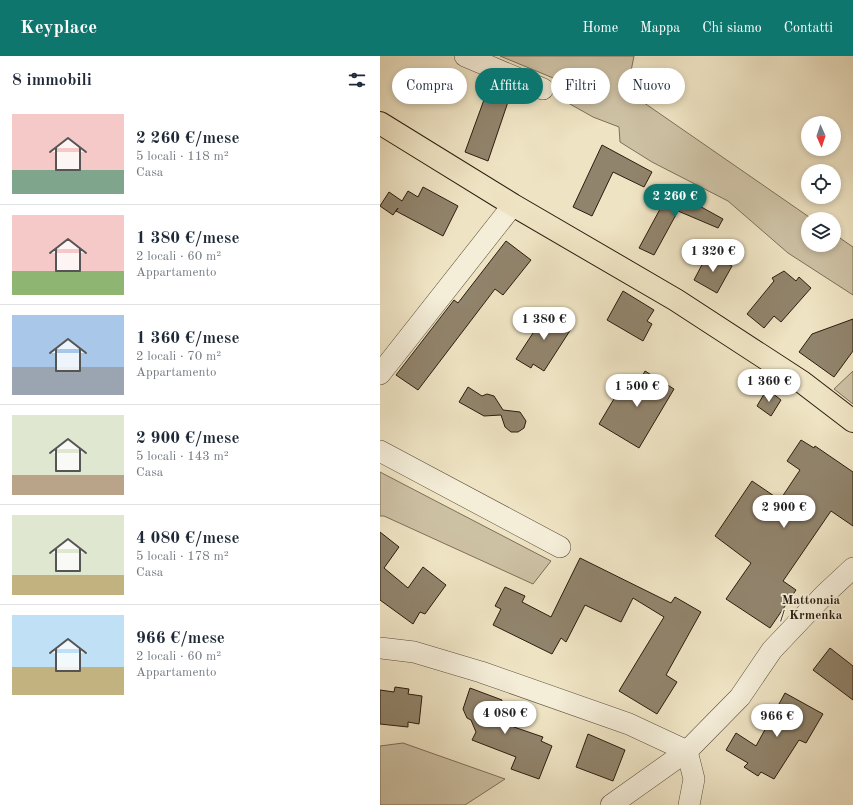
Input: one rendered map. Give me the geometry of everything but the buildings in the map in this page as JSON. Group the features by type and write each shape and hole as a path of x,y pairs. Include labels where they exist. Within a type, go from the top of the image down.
{"main road":[{"path":"380,123 513,205 676,300 802,382 853,422"}],"street":[{"path":"464,56 492,68"},
{"path":"380,374 513,205"},
{"path":"380,451 560,547"},
{"path":"611,805 687,751 740,697 772,650 825,594 853,568"},
{"path":"380,648 414,652 481,672 629,724 687,751"},
{"path":"687,751 694,779 689,805"}],"shaded area":[{"path":"500,56 634,56 632,68 618,68 618,104 646,104 802,212 801,252 841,252 841,239 853,247 853,295 788,253 728,201 652,162 620,142 619,127 593,117 570,104 610,104 610,68 551,68 551,77 543,74 543,68 529,68"},
{"path":"853,371 853,404 834,389"},
{"path":"380,472 551,561 533,584 384,516 380,516"},
{"path":"403,743 505,779 465,805 380,805 380,746"}],"district":[{"name":"Mattonaia / Krmenka","path":"811,606"}]}
